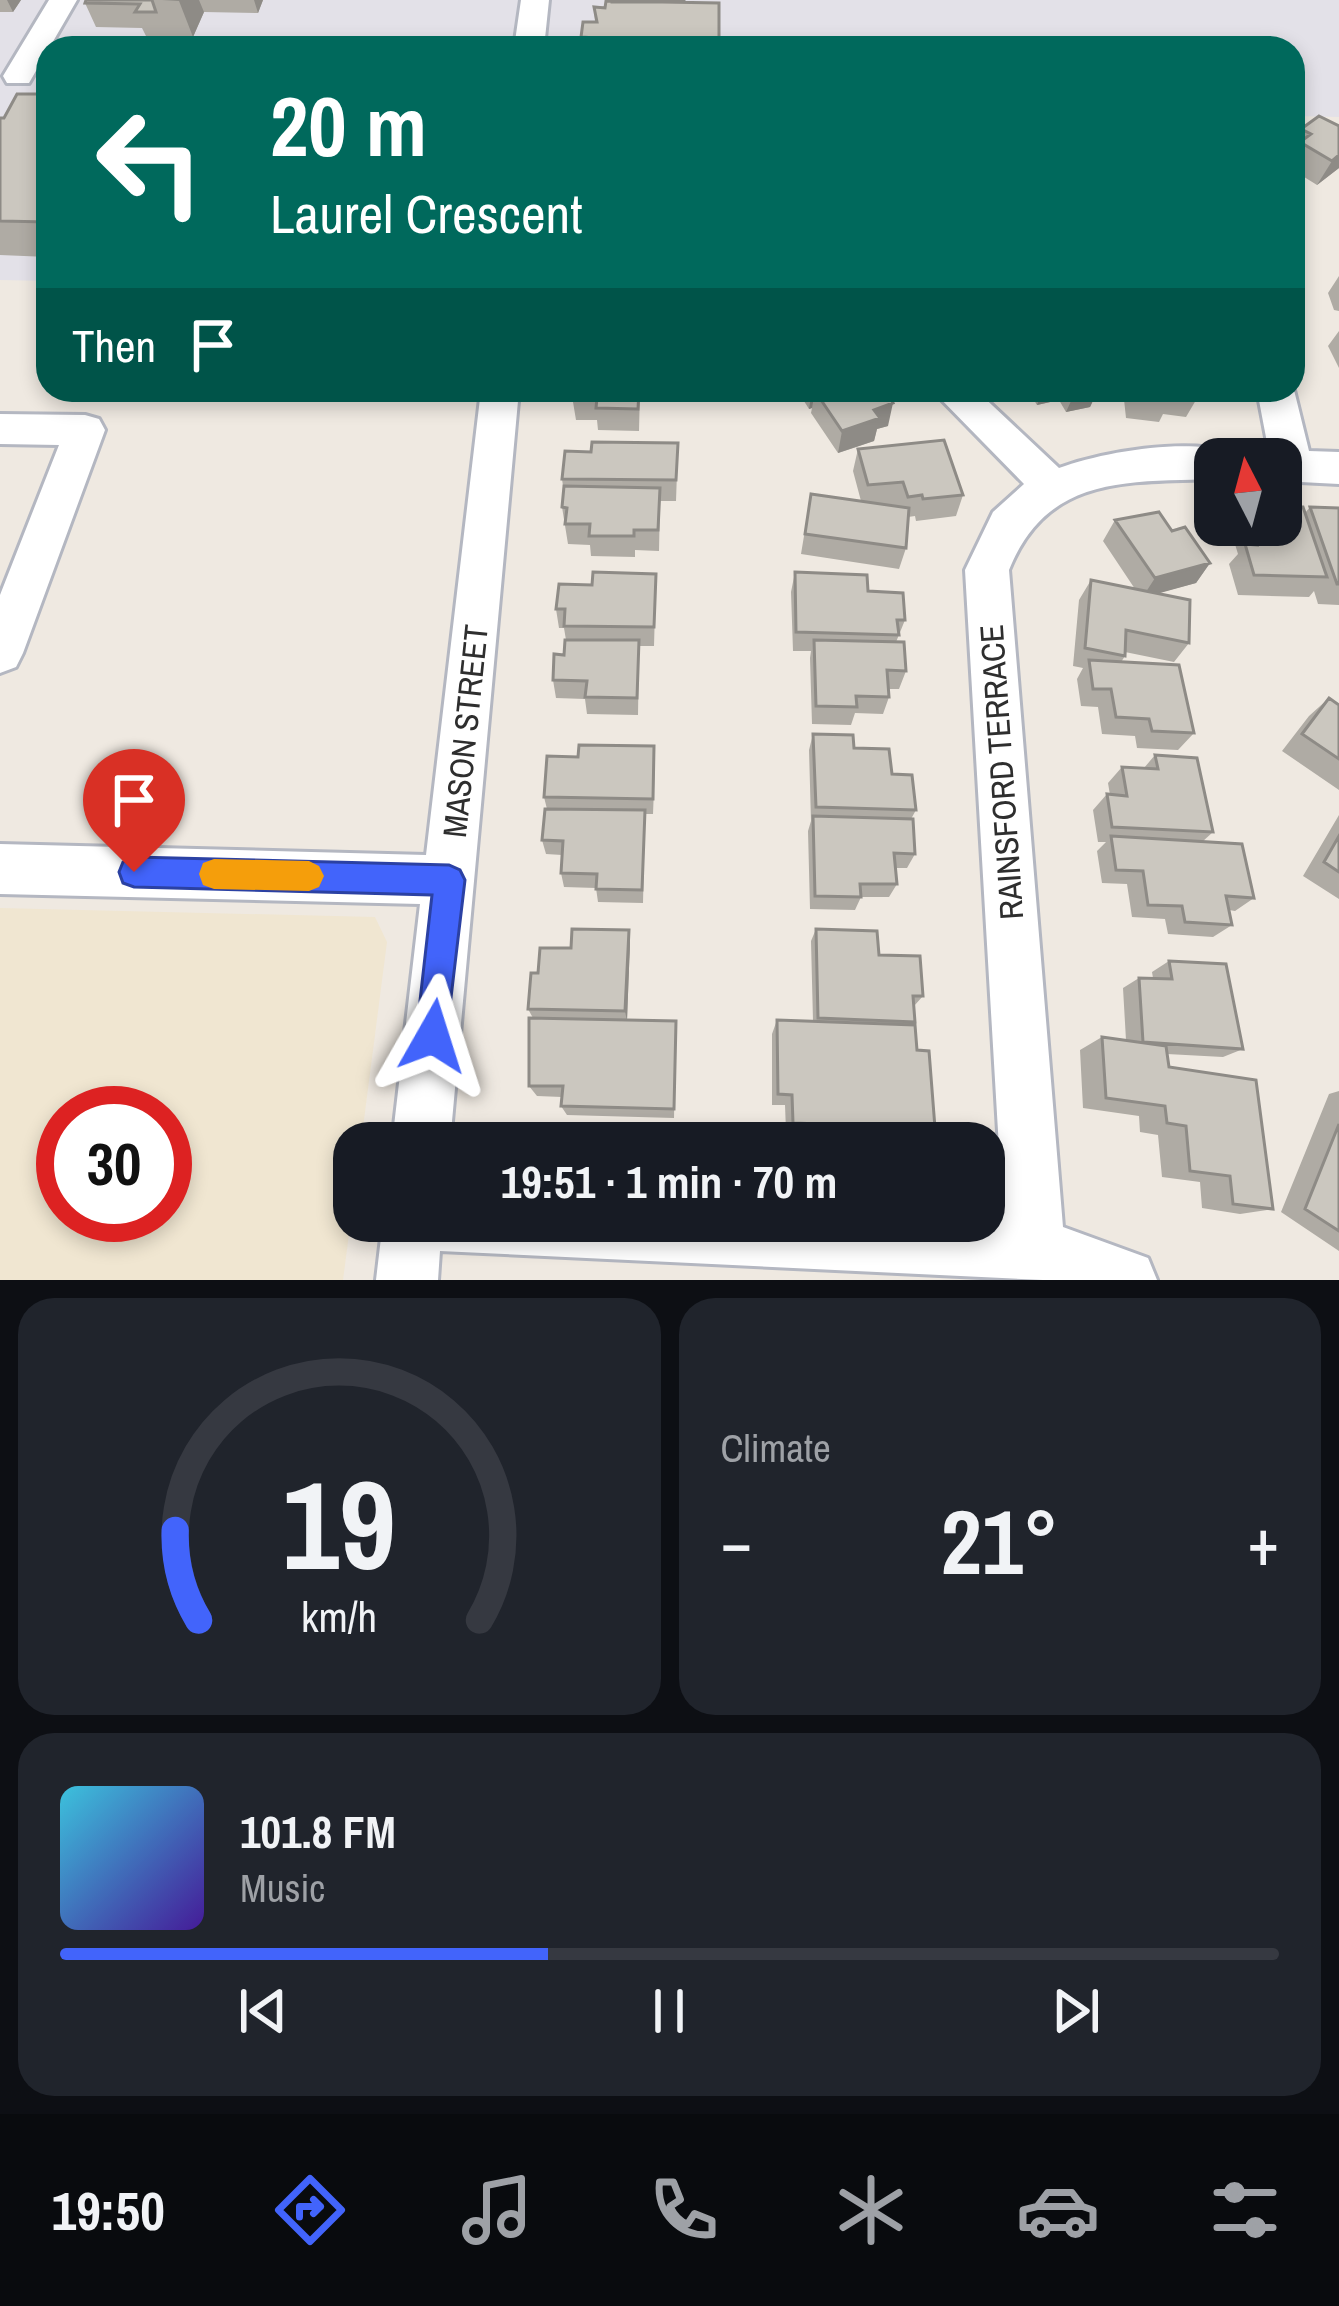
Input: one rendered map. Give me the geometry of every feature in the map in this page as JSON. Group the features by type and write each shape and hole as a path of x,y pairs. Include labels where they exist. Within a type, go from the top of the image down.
{"street":[{"path":"44,36 63,0"},
{"path":"530,36 535,0"},
{"name":"MASON STREET","path":"424,1122 499,402"},
{"path":"963,402 1053,488"},
{"path":"1278,402 1283,438"},
{"path":"0,429 85,430 0,653"},
{"name":"RAINSFORD TERRACE","path":"1035,1247 987,570 1012,519 1053,488 1092,473 1194,466"},
{"path":"1302,466 1339,468"},
{"path":"0,869 449,880"},
{"path":"406,1280 411,1242"},
{"path":"919,1242 1035,1247 1126,1280"}],"shaded area":[{"path":"0,0 1339,0 1339,117 1305,116 1305,36 36,36 36,281 0,280"},
{"path":"0,908 375,917 387,942 364,1122 333,1122 333,1242 348,1242 343,1280 0,1280"}],"building":[{"path":"86,0 152,0 156,12 135,12 140,4"},
{"path":"684,0 684,2 612,2"},
{"path":"606,1 719,3 719,36 581,36 583,22 597,22 594,7 605,8"},
{"path":"17,94 36,94 36,222 0,221 0,118"},
{"path":"1319,116 1339,126 1339,155 1332,161 1305,145 1311,134 1305,126"},
{"path":"597,402 638,402 638,409 596,408"},
{"path":"822,402 892,402 874,410 880,418 842,431"},
{"path":"944,440 963,495 923,499 922,495 908,497 903,482 868,485 858,449"},
{"path":"592,442 678,443 676,480 562,479 565,451 591,452"},
{"path":"564,486 660,488 658,530 634,530 634,536 589,536 590,524 565,524"},
{"path":"811,494 909,508 906,548 805,534"},
{"path":"1303,507 1327,577 1254,575 1246,546 1302,546"},
{"path":"1310,507 1339,508 1339,584 1337,584"},
{"path":"1159,512 1172,531 1185,527 1210,563 1155,578 1115,520"},
{"path":"593,572 656,574 654,627 564,626 565,609 556,609 559,584 592,585"},
{"path":"795,572 867,575 868,591 903,593 905,620 897,620 899,635 796,632"},
{"path":"1091,580 1190,600 1189,643 1126,630 1125,656 1085,648"},
{"path":"565,640 639,640 637,698 585,697 587,681 553,680 554,654 564,655"},
{"path":"814,640 904,642 906,671 887,670 889,697 856,696 857,707 816,706"},
{"path":"1089,660 1179,665 1194,733 1152,731 1149,719 1116,717 1111,689 1093,689"},
{"path":"1329,698 1339,705 1339,759 1302,734"},
{"path":"813,734 853,735 854,748 889,749 892,774 912,775 916,810 816,807"},
{"path":"579,745 654,746 653,799 544,797 547,756 578,757"},
{"path":"1155,755 1197,758 1213,832 1112,827 1107,794 1127,796 1122,767 1158,769"},
{"path":"545,809 645,810 642,890 596,889 597,874 561,873 563,841 542,840"},
{"path":"813,816 913,819 915,854 894,853 897,884 860,884 861,897 815,896"},
{"path":"1111,836 1242,844 1254,898 1226,896 1232,925 1185,922 1182,906 1148,905 1143,871 1116,870"},
{"path":"1339,836 1339,872 1324,862"},
{"path":"572,929 629,930 625,1011 528,1009 531,973 538,973 540,948 571,948"},
{"path":"816,929 877,931 879,955 920,956 923,996 913,996 915,1022 818,1018"},
{"path":"1169,961 1226,964 1243,1049 1143,1042 1139,978 1172,979"},
{"path":"529,1018 676,1021 674,1109 561,1106 563,1086 529,1086"},
{"path":"777,1020 915,1025 917,1050 929,1051 935,1122 793,1122 792,1095 778,1094"},
{"path":"1102,1037 1166,1046 1169,1067 1256,1080 1273,1209 1233,1204 1230,1176 1190,1171 1186,1126 1167,1123 1165,1106 1106,1098"},
{"path":"1339,1124 1339,1231 1305,1209"}],"slow traffic":[{"path":"214,874 309,876"}],"route":[{"path":"134,872 449,880 433,1036"}]}
